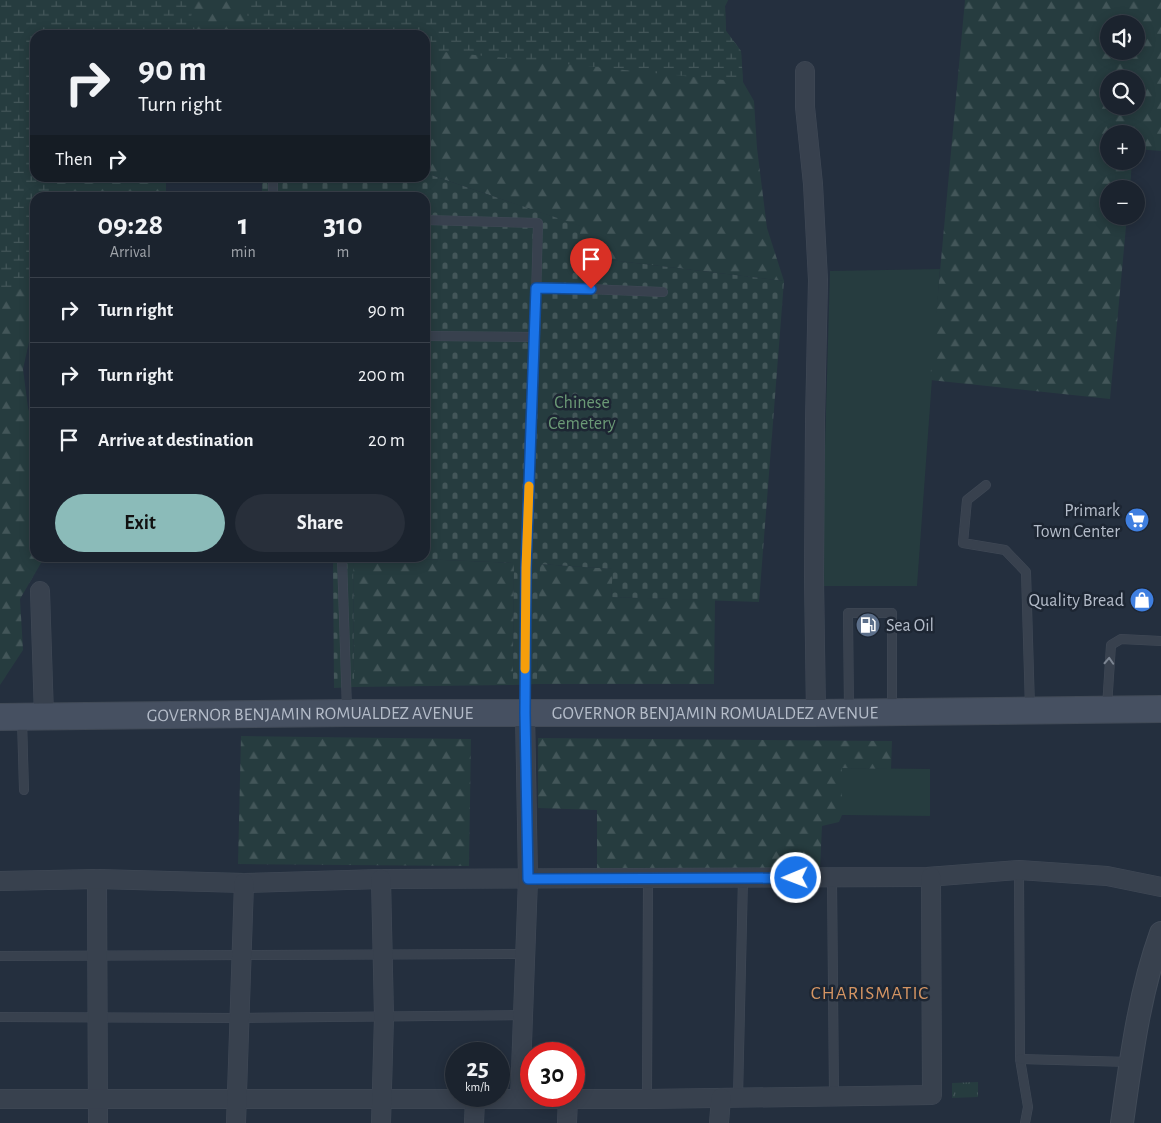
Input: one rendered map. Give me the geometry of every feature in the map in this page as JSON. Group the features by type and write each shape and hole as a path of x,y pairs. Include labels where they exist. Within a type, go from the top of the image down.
{"main road":[{"name":"GOVERNOR BENJAMIN ROMUALDEZ AVENUE","path":"22,717 347,713 816,713 1161,709"}],"street":[{"path":"805,71 805,107 813,184 818,280 814,578 816,713"},
{"path":"22,717 40,591"},
{"path":"523,1042 528,879 525,713"},
{"path":"0,881 97,879 244,883 381,879 932,877 1019,870 1107,876 1161,887"},
{"path":"585,1098 932,1095 932,877"},
{"path":"97,879 98,1123"},
{"path":"381,879 384,1016 381,1123"},
{"path":"236,1123 244,883"},
{"path":"1122,1123 1130,1062 1141,1006 1153,954 1161,933"},
{"path":"719,1123 729,1097"},
{"path":"510,1098 520,1098"},
{"path":"0,1099 445,1099"},
{"path":"474,1123 475,1107"},
{"path":"567,1123 568,1107"}],"lane":[{"path":"273,183 273,192"},
{"path":"430,220 538,223 526,568 525,713"},
{"path":"536,288 663,292"},
{"path":"430,336 535,337"},
{"path":"986,485 967,500 963,543 1005,550 1026,572 1030,711"},
{"path":"342,562 347,713"},
{"path":"849,712 848,613 892,613 892,711"},
{"path":"1106,710 1111,645 1122,639 1161,641"},
{"path":"22,717 24,790"},
{"path":"1019,870 1020,1059 1028,1107 1025,1123"},
{"path":"729,1097 743,878"},
{"path":"832,878 834,1096"},
{"path":"647,1098 648,879"},
{"path":"0,956 525,954"},
{"path":"0,1017 239,1018 524,1015"},
{"path":"1020,1059 1130,1062"}],"green space":[{"path":"0,0 728,0 725,6 726,31 741,51 743,82 754,101 757,148 767,228 784,281 577,256 580,226 430,175 430,30 30,30 30,182 166,182 166,192 30,192 30,338 23,369 30,414 30,562 42,562 20,599 23,650 0,685"},
{"path":"0,0 195,0 191,17 195,30 30,30 30,182 55,182 53,192 30,192 30,276 0,298"},
{"path":"246,0 728,0 725,6 726,31 741,51 743,82 430,51 430,30 249,30"},
{"path":"965,0 1161,0 1161,151 1145,150 1145,125 1100,125 1100,170 1131,170 1131,180 1100,180 1100,225 1126,225 1110,399 930,380"},
{"name":"Chinese Cemetery","path":"430,175 581,226 577,256 784,281 759,602 611,597 613,569 540,564 537,684 513,685 514,563 430,559 430,192 262,192 262,182 430,182"},
{"path":"940,269 917,586 821,586 830,271"},
{"path":"430,559 514,563 513,685 354,687 353,562 430,562"},
{"path":"333,562 353,562 354,687 334,688"},
{"path":"539,564 614,569 611,597 715,600 714,684 537,684"},
{"path":"241,736 471,739 469,866 238,864"},
{"path":"538,738 892,741 891,769 842,768 842,815 839,822 822,826 820,869 807,869 806,855 781,855 775,870 597,868 597,810 538,808"},
{"path":"842,768 930,769 930,816 842,815"},
{"path":"978,1082 978,1097 952,1098 952,1083"}],"slow traffic":[{"path":"525,669 529,486"}],"place":[{"name":"Primark Town Center","path":"1137,520"},
{"name":"Quality Bread","path":"1142,600"},
{"name":"Sea Oil","path":"868,625"}],"district":[{"name":"CHARISMATIC","path":"870,992"}],"route":[{"path":"591,289 536,288 526,568 525,713 528,879 796,878"}]}
